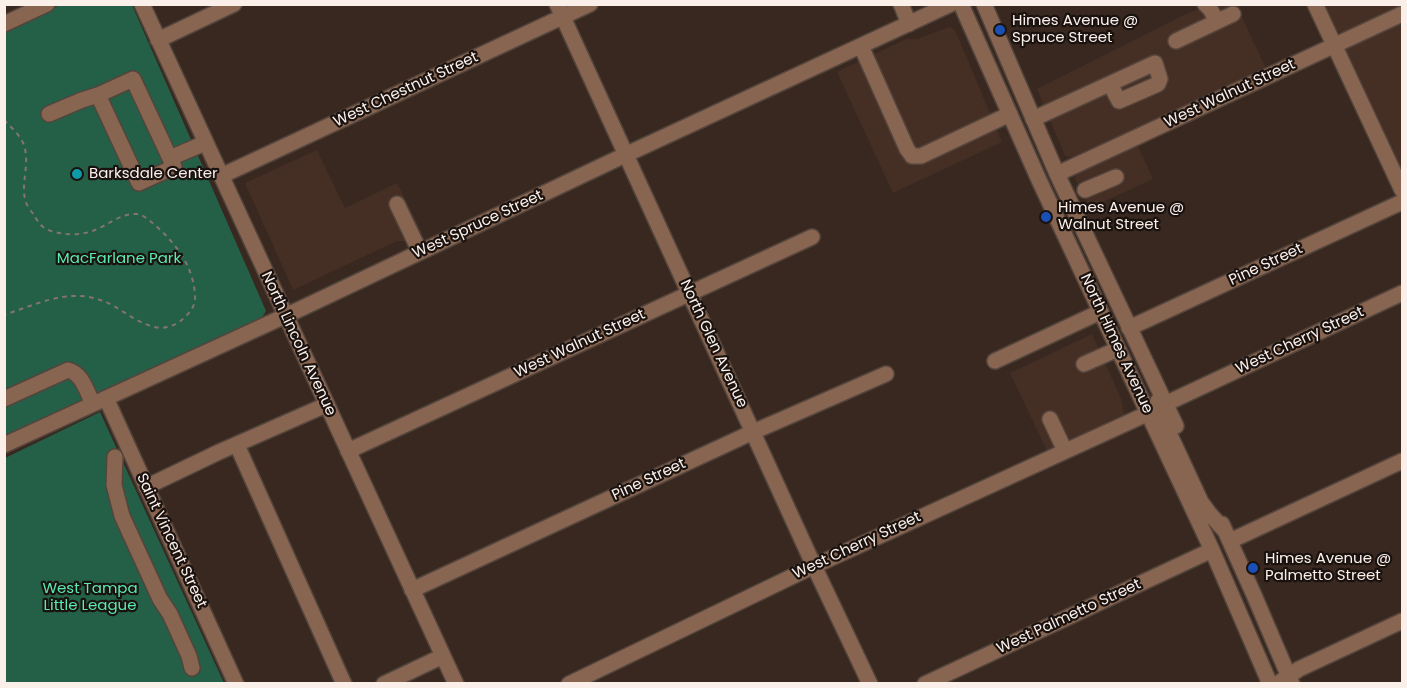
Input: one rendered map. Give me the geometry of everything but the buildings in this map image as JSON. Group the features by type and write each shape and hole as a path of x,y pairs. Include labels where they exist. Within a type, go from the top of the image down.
{"street":[{"path":"4,24 47,4"},
{"name":"North Lincoln Avenue","path":"142,4 456,684"},
{"path":"158,40 234,4"},
{"name":"West Chestnut Street","path":"221,176 560,11 590,4"},
{"path":"901,4 909,24"},
{"name":"West Spruce Street","path":"4,445 951,4"},
{"name":"North Himes Avenue","path":"961,4 1100,312 1212,550 1270,684"},
{"name":"North Himes Avenue","path":"984,4 1057,174 1254,595 1286,681"},
{"path":"1205,4 1217,21"},
{"path":"1315,4 1402,190"},
{"name":"North Glen Avenue","path":"560,11 870,684"},
{"path":"1176,41 1233,14"},
{"name":"West Walnut Street","path":"1057,174 1402,14"},
{"path":"861,46 912,156 921,156 1010,114"},
{"path":"1033,119 1155,63"},
{"path":"49,114 133,79 174,166 139,183 98,95"},
{"path":"170,158 206,143"},
{"path":"1085,190 1110,179 1093,157"},
{"name":"Pine Street","path":"1129,328 1402,202"},
{"path":"397,204 420,252"},
{"name":"West Walnut Street","path":"348,451 812,237"},
{"name":"West Cherry Street","path":"1165,404 1402,293"},
{"path":"995,361 1100,312"},
{"path":"1084,364 1118,349 1139,373 1153,397 1165,404"},
{"name":"Saint Vincent Street","path":"4,399 68,370 76,373 100,401 129,450 236,684"},
{"name":"Pine Street","path":"412,590 753,432 886,374"},
{"path":"146,487 326,405"},
{"path":"1148,413 1155,412 1162,418 1201,502 1227,536 1402,461"},
{"name":"West Cherry Street","path":"569,684 814,566 1148,413"},
{"path":"1050,419 1065,451"},
{"path":"237,445 344,684"},
{"path":"101,469 114,457 129,450"},
{"path":"114,457 114,485 122,516 160,599 170,614 192,668"},
{"name":"West Palmetto Street","path":"925,684 1212,550"},
{"path":"1286,681 1299,669 1402,621"},
{"path":"384,684 443,656"}],"path":[{"path":"4,120 16,132 23,144 27,164 25,199 43,227 55,232 82,234 127,215 138,214 146,218 174,244 183,256 196,298 192,310 184,319 160,328 150,327 133,319 105,302 81,296 54,299 4,315"}],"shaded area":[{"path":"1402,4 1402,8 1344,34 1335,29 1321,5"},
{"path":"1208,5 1236,5 1267,70 1078,155 1065,156 1037,89"},
{"path":"1402,21 1402,177 1345,56 1345,49 1349,45"},
{"path":"949,27 956,32 1002,142 893,193 837,72 906,39 917,39"},
{"path":"1136,142 1153,179 1090,208 1075,178 1078,172"},
{"path":"317,150 345,208 397,183 422,233 404,241 397,241 293,290 245,183"},
{"path":"1092,334 1122,401 1124,414 1047,451 1010,373"}],"green space":[{"name":"MacFarlane Park","path":"60,5 132,5 266,311 261,319 4,439 4,31"},
{"name":"West Tampa Little League","path":"100,412 224,683 5,684 5,458"}],"place":[{"name":"Himes Avenue @ Spruce Street","path":"1000,30"},
{"name":"Barksdale Center","path":"77,174"},
{"name":"Himes Avenue @ Walnut Street","path":"1046,217"},
{"name":"Himes Avenue @ Palmetto Street","path":"1253,568"}]}
